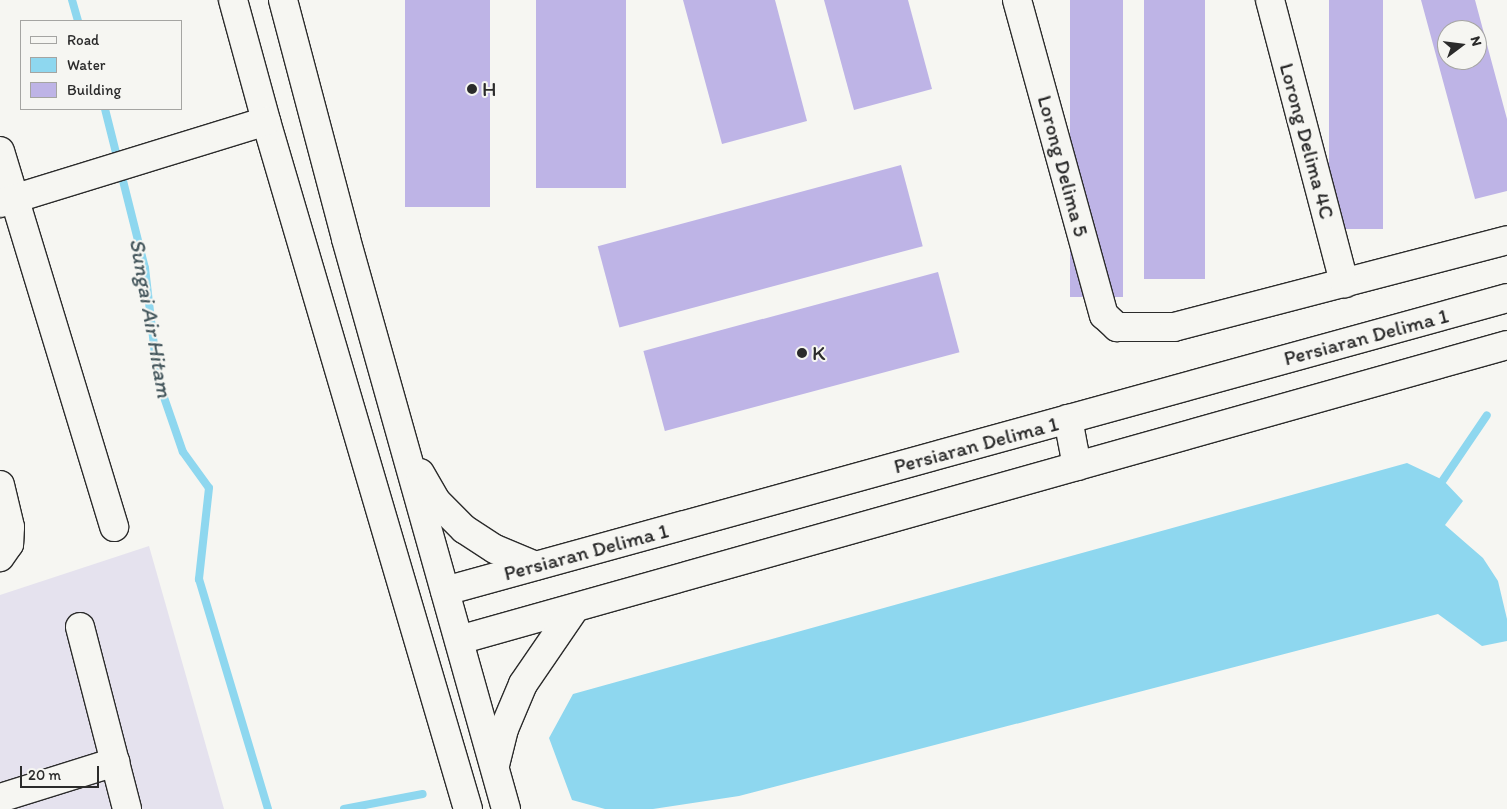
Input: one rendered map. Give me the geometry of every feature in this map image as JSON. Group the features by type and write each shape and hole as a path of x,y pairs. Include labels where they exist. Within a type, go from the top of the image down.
{"street":[{"path":"233,0 266,121 468,809"},
{"path":"283,0 403,442 506,809"},
{"name":"Lorong Delima 5","path":"1017,0 1104,315 1117,327 1174,327 1344,283"},
{"name":"Lorong Delima 4C","path":"1270,0 1344,283"},
{"path":"15,198 266,121"},
{"path":"0,151 114,526"},
{"path":"1344,283 1507,240"},
{"name":"Persiaran Delima 1","path":"445,591 1507,298"},
{"path":"459,640 1507,345"},
{"path":"1068,419 1077,466"},
{"path":"403,442 436,501 464,529 495,549 536,566"},
{"path":"0,485 10,527 9,544 0,557"},
{"path":"495,768 504,729 523,684 575,608"},
{"path":"80,627 127,809"},
{"path":"0,798 114,762"}],"shaded area":[{"path":"149,546 224,809 0,809 0,595"}],"water":[{"path":"1407,463 1443,480 1463,501 1445,525 1483,558 1498,581 1507,619 1507,641 1482,646 1438,614 739,796 653,809 605,809 572,800 549,738 573,694"}],"building":[{"name":"H","path":"405,0 490,0 490,207 405,207"},
{"path":"536,0 626,0 626,188 536,188"},
{"path":"683,0 775,0 807,121 722,144"},
{"path":"824,0 908,0 932,89 854,110"},
{"path":"1070,0 1123,0 1123,297 1070,297"},
{"path":"1144,0 1205,0 1205,279 1144,279"},
{"path":"1329,0 1383,0 1383,229 1329,229"},
{"path":"1421,0 1475,0 1480,20 1437,20 1437,59"},
{"path":"1487,45 1507,119 1507,191 1475,199 1440,70 1487,70"},
{"path":"901,165 923,246 619,327 598,246"},
{"name":"K","path":"938,272 959,352 665,431 643,351"}],"waterway":[{"name":"Sungai Air Hitam","path":"72,0 78,20"},
{"name":"Sungai Air Hitam","path":"105,110 145,268 158,380 183,452 209,488 199,579 268,809"},
{"path":"1443,480 1487,415"},
{"path":"344,809 423,794"}],"place":[{"name":"H","path":"472,89"},
{"name":"K","path":"802,353"}]}
